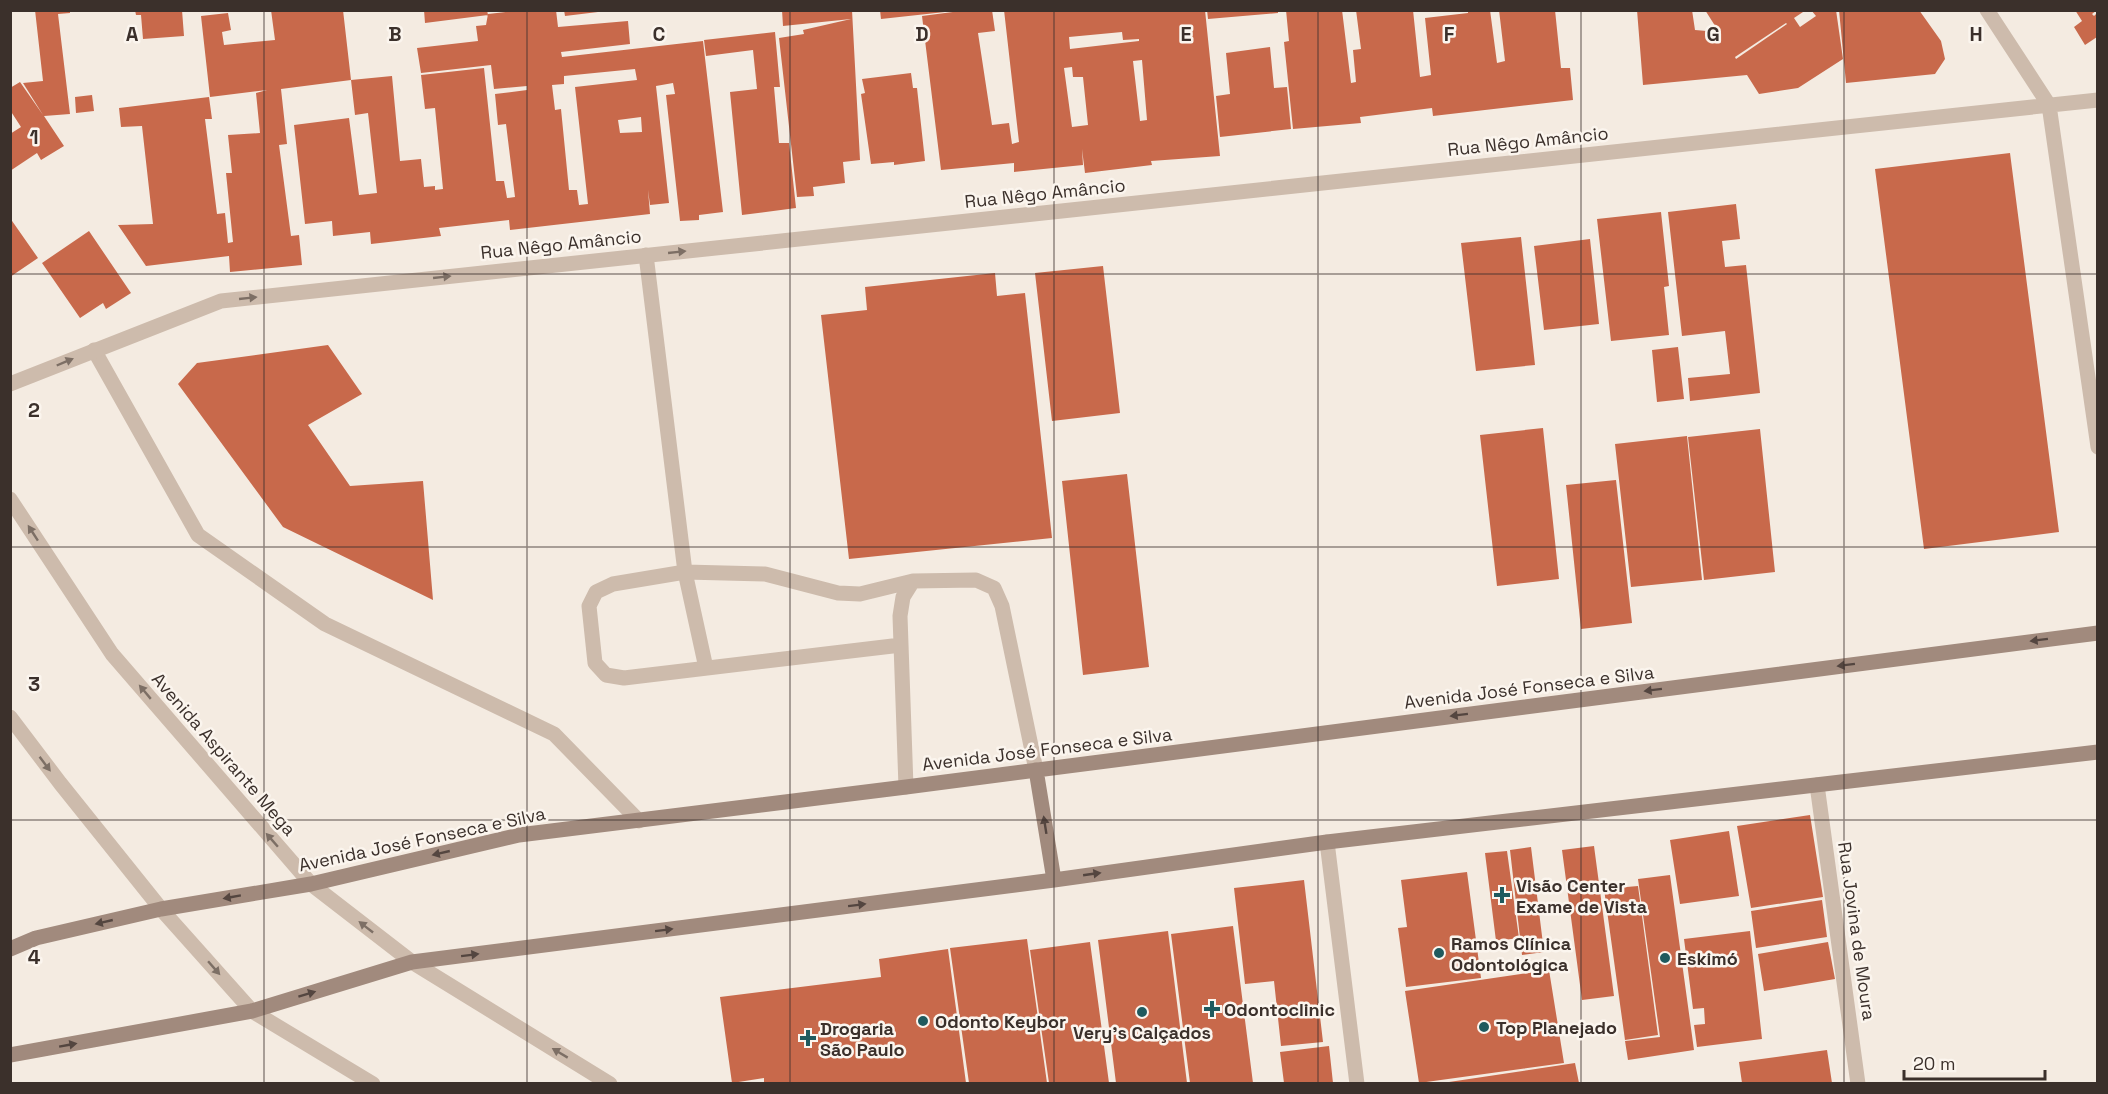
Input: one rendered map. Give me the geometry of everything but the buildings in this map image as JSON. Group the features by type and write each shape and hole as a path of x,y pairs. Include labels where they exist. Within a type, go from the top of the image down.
{"main road":[{"name":"Avenida José Fonseca e Silva","path":"10,950 36,938 161,909 311,884 519,835 2097,633"},
{"path":"10,1055 252,1011 412,963 1327,842 2097,752"},
{"path":"1036,770 1054,879"}],"street":[{"path":"1987,10 2049,105 2097,447"},
{"name":"Rua Nêgo Amâncio","path":"10,384 221,301 2097,100"},
{"path":"646,255 685,572 706,668"},
{"path":"94,350 198,535 325,624 554,734 639,821"},
{"name":"Avenida Aspirante Mega","path":"10,499 112,654 311,884 412,963 610,1083"},
{"path":"901,645 624,678 606,675 595,663 589,606 596,592 613,584 685,572 765,574 838,593 860,594 914,581 976,580 994,588 1002,606 1036,770"},
{"path":"906,787 900,616 903,597 914,581"},
{"path":"10,717 161,909 252,1011 373,1083"},
{"name":"Rua Jovina de Moura","path":"1817,784 1858,1083"},
{"path":"1327,842 1357,1083"}],"place":[{"name":"Visão Center Exame de Vista","path":"1502,895"},
{"name":"Ramos Clínica Odontológica","path":"1439,953"},
{"name":"Eskimó","path":"1665,958"},
{"name":"Odontoclinic","path":"1212,1009"},
{"name":"Very's Calçados","path":"1142,1012"},
{"name":"Odonto Keybor","path":"923,1021"},
{"name":"Top Planejado","path":"1484,1027"},
{"name":"Drogaria São Paulo","path":"808,1038"}]}
